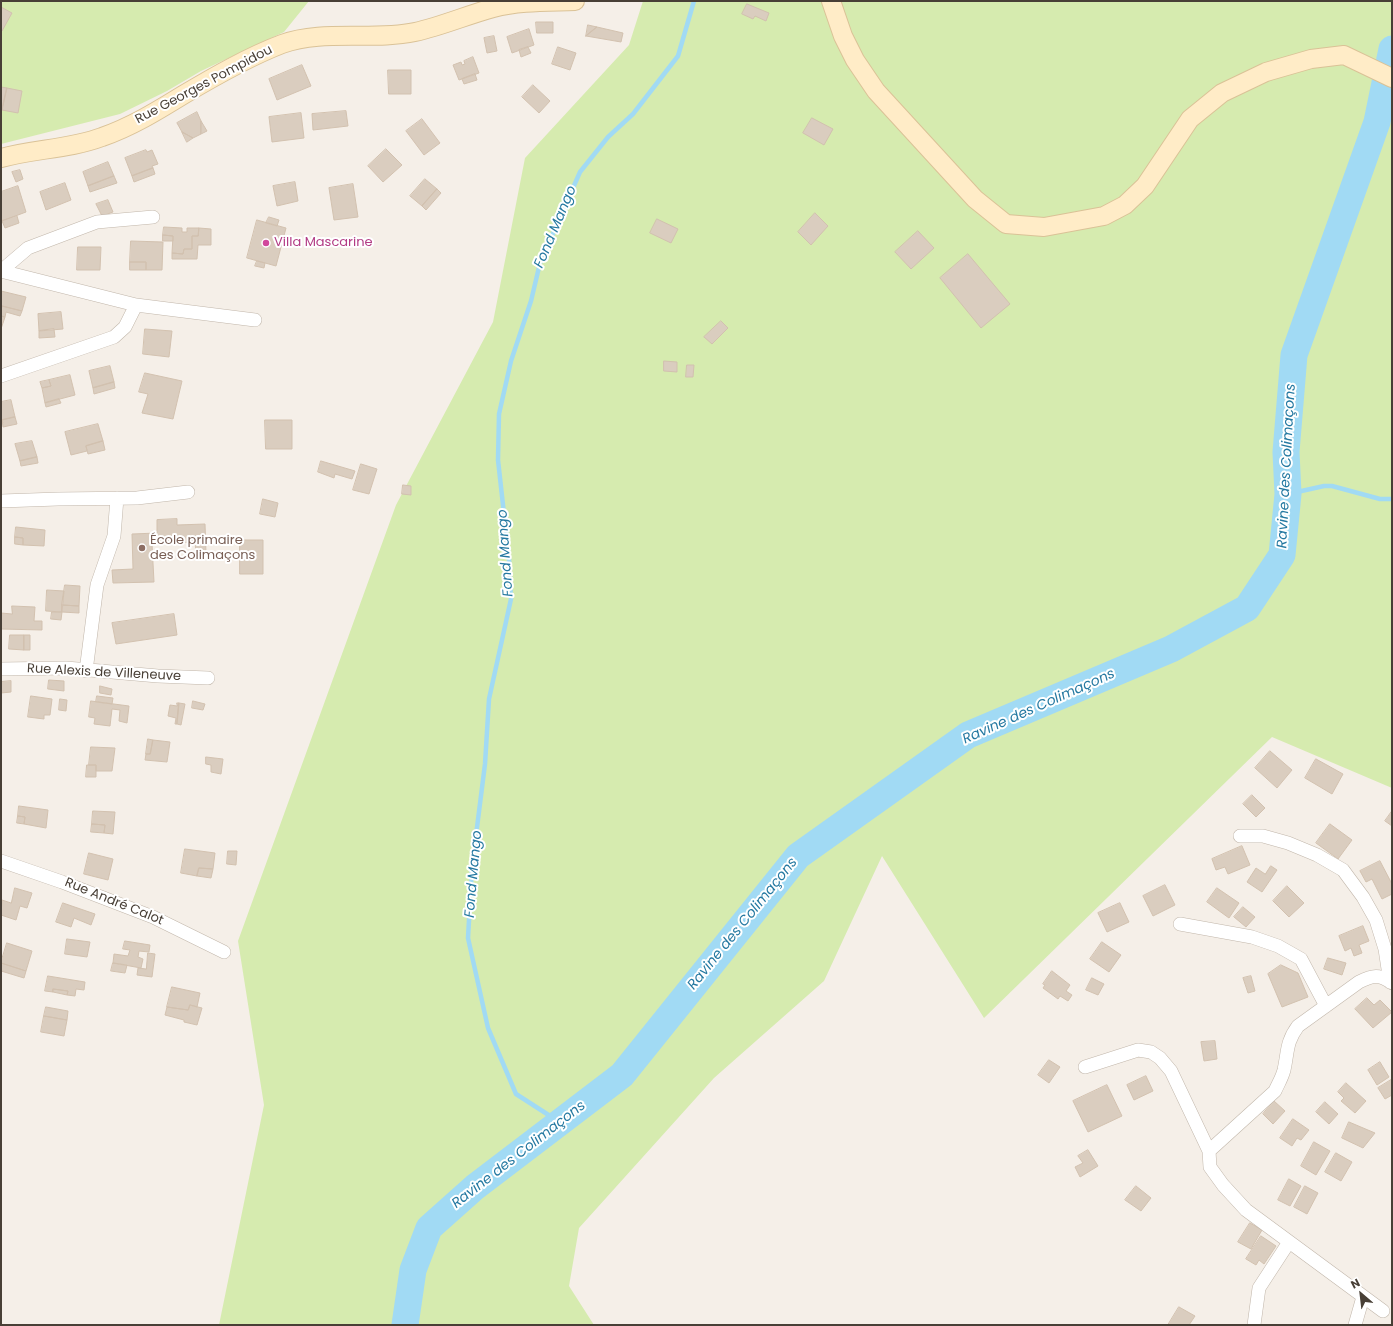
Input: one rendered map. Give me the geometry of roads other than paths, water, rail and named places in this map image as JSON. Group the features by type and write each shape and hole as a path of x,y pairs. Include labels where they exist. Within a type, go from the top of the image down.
{"main road":[{"name":"Rue Georges Pompidou","path":"1,158 63,147 102,137 144,118 236,65 283,44 310,38 389,35 415,32 492,8 513,4 575,1"},
{"path":"831,1 852,54 876,91 974,199 1006,224 1044,227 1104,216 1125,205 1145,186 1190,119 1222,93 1266,72 1311,59 1344,55 1392,78"}],"street":[{"path":"1,271 28,248 97,222 153,217"},
{"path":"1,271 136,305 255,320"},
{"path":"1,376 114,337 125,327 136,305"},
{"path":"1,501 58,498 137,498 188,492"},
{"path":"86,671 97,585 114,536 117,498"},
{"name":"Rue Alexis de Villeneuve","path":"1,669 66,668 86,671 208,678"},
{"path":"1240,836 1263,836 1288,843 1317,855 1343,870 1363,897 1376,920 1385,949 1391,982"},
{"name":"Rue André Calot","path":"1,861 62,882 153,917 224,952"},
{"path":"1180,924 1252,937 1278,946 1301,959 1326,1006"},
{"path":"1209,1151 1274,1091 1284,1070 1288,1044 1292,1034 1298,1026 1359,982 1370,976 1379,976 1391,982"},
{"path":"1085,1067 1138,1050 1151,1052 1160,1058 1172,1071 1209,1151 1210,1167 1223,1185 1246,1210 1383,1311"},
{"path":"1254,1325 1259,1288 1289,1242"},
{"path":"1355,1325 1363,1297"}],"waterway":[{"name":"Fond Mango","path":"561,1123 516,1094 488,1028 468,938 472,867 485,764 489,699 511,599 509,559 498,460 499,414 511,361 531,301 540,263 580,172 608,137 633,114 678,56 694,1"},
{"name":"Ravine des Colimaçons","path":"405,1325 413,1270 429,1228 475,1187 622,1075 798,856 968,735 1171,649 1247,608 1282,555 1288,494 1286,452 1294,355 1377,122 1392,49"},
{"path":"1288,494 1324,486 1332,486 1380,499 1392,499"}],"place":[{"name":"Villa Mascarine","path":"266,243"},
{"name":"École primaire des Colimaçons","path":"142,548"}]}
